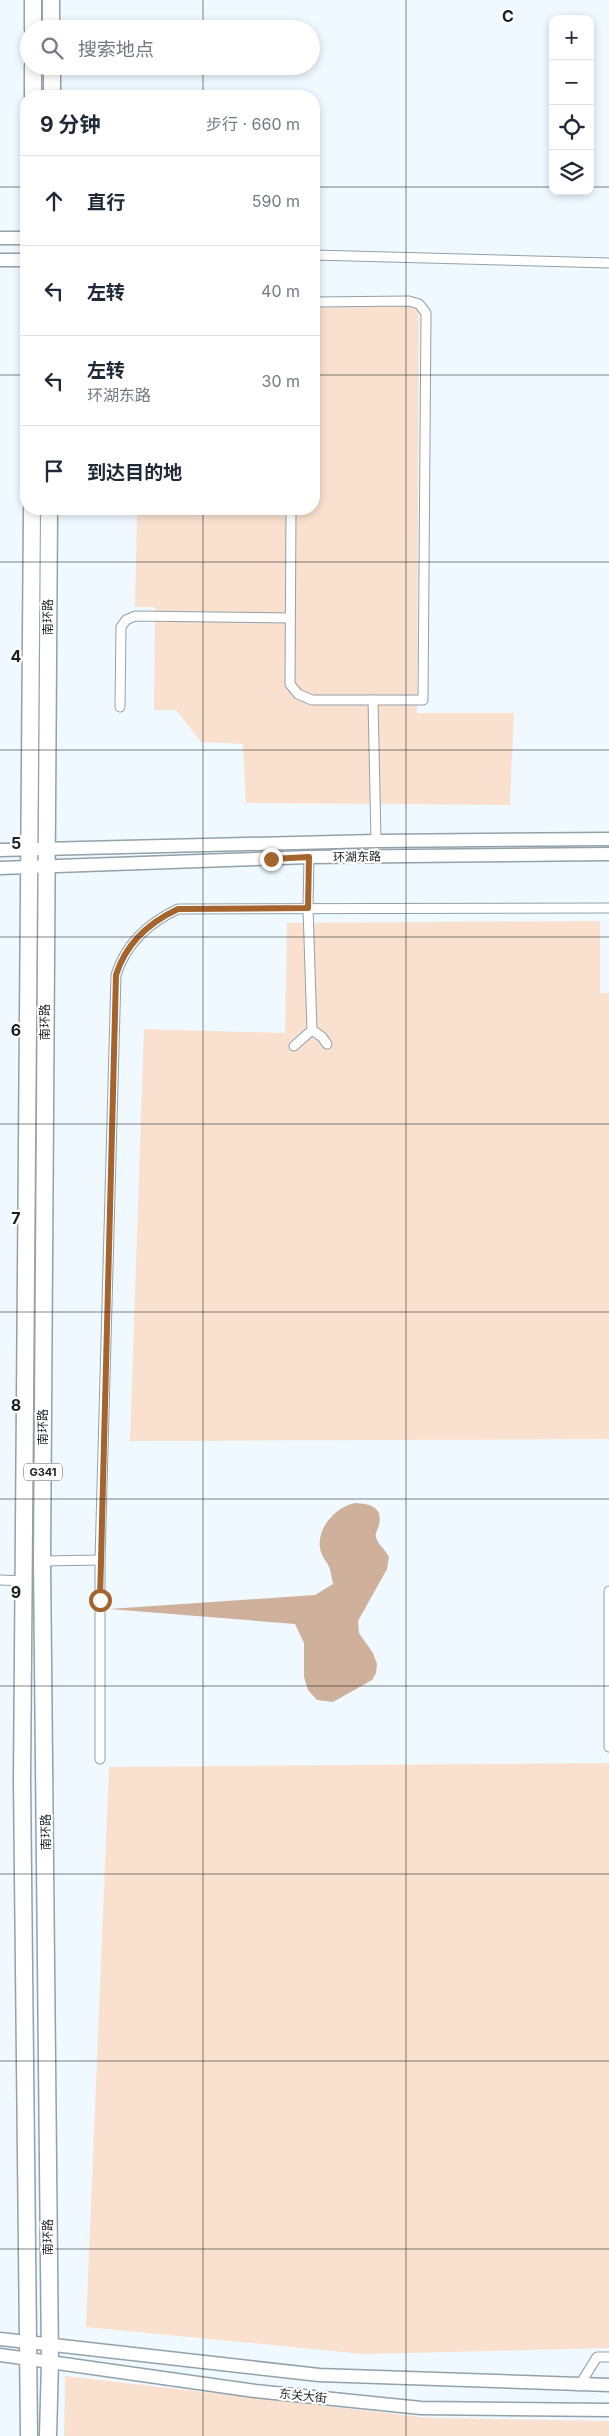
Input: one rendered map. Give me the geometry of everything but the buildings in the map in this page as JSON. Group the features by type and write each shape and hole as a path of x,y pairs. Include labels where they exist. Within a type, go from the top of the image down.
{"highway":[{"path":"33,0 33,20"},
{"path":"51,0 51,20"},
{"path":"33,75 33,90"},
{"path":"52,75 52,90"},
{"name":"南环路","path":"29,2436 22,1781 32,515"},
{"name":"南环路","path":"48,2436 50,2362 42,1561 45,868 49,515"}],"main road":[{"path":"0,238 20,238"},
{"path":"0,260 20,260"},
{"name":"环湖东路","path":"0,850 609,839"},
{"name":"环湖东路","path":"0,868 45,868 309,857 609,854"},
{"name":"东关大街","path":"0,2339 319,2374 580,2386 609,2385"},
{"name":"东关大街","path":"0,2355 255,2391 421,2408 609,2410"}],"street":[{"path":"320,255 609,263"},
{"path":"291,515 290,684 298,694 312,700 424,700 426,313 418,304 409,302 320,302"},
{"path":"120,707 122,627 126,620 135,616 290,618"},
{"path":"373,700 376,842"},
{"path":"309,857 308,908 312,1030"},
{"path":"100,1759 100,1560 116,975 120,963 131,944 160,917 178,909 609,908"},
{"path":"312,1030 322,1037 327,1044"},
{"path":"294,1046 312,1030"},
{"path":"42,1561 100,1560"},
{"path":"0,1580 25,1581"},
{"path":"609,1591 609,1747"},
{"path":"580,2386 597,2357 609,2357"}],"shaded area":[{"path":"320,303 419,304 417,713 514,713 510,805 246,803 243,744 201,742 176,710 154,710 155,607 135,607 137,515 320,515"},
{"path":"600,921 600,993 609,993 609,1439 130,1441 144,1029 285,1033 287,923"},
{"path":"355,1503 366,1504 377,1510 380,1519 376,1537 389,1557 387,1569 358,1621 359,1633 373,1653 377,1664 376,1673 372,1680 333,1702 317,1700 308,1690 304,1677 304,1643 295,1624 109,1609 315,1595 333,1584 330,1569 320,1548 320,1540 325,1526 335,1513"},
{"path":"609,1763 609,2348 364,2354 86,2327 109,1767"},
{"path":"65,2376 430,2418 609,2421 609,2436 64,2436"}],"route":[{"path":"100,1600 116,975 120,963 131,944 145,929 160,917 178,909 308,908 309,857 271,859"}]}
